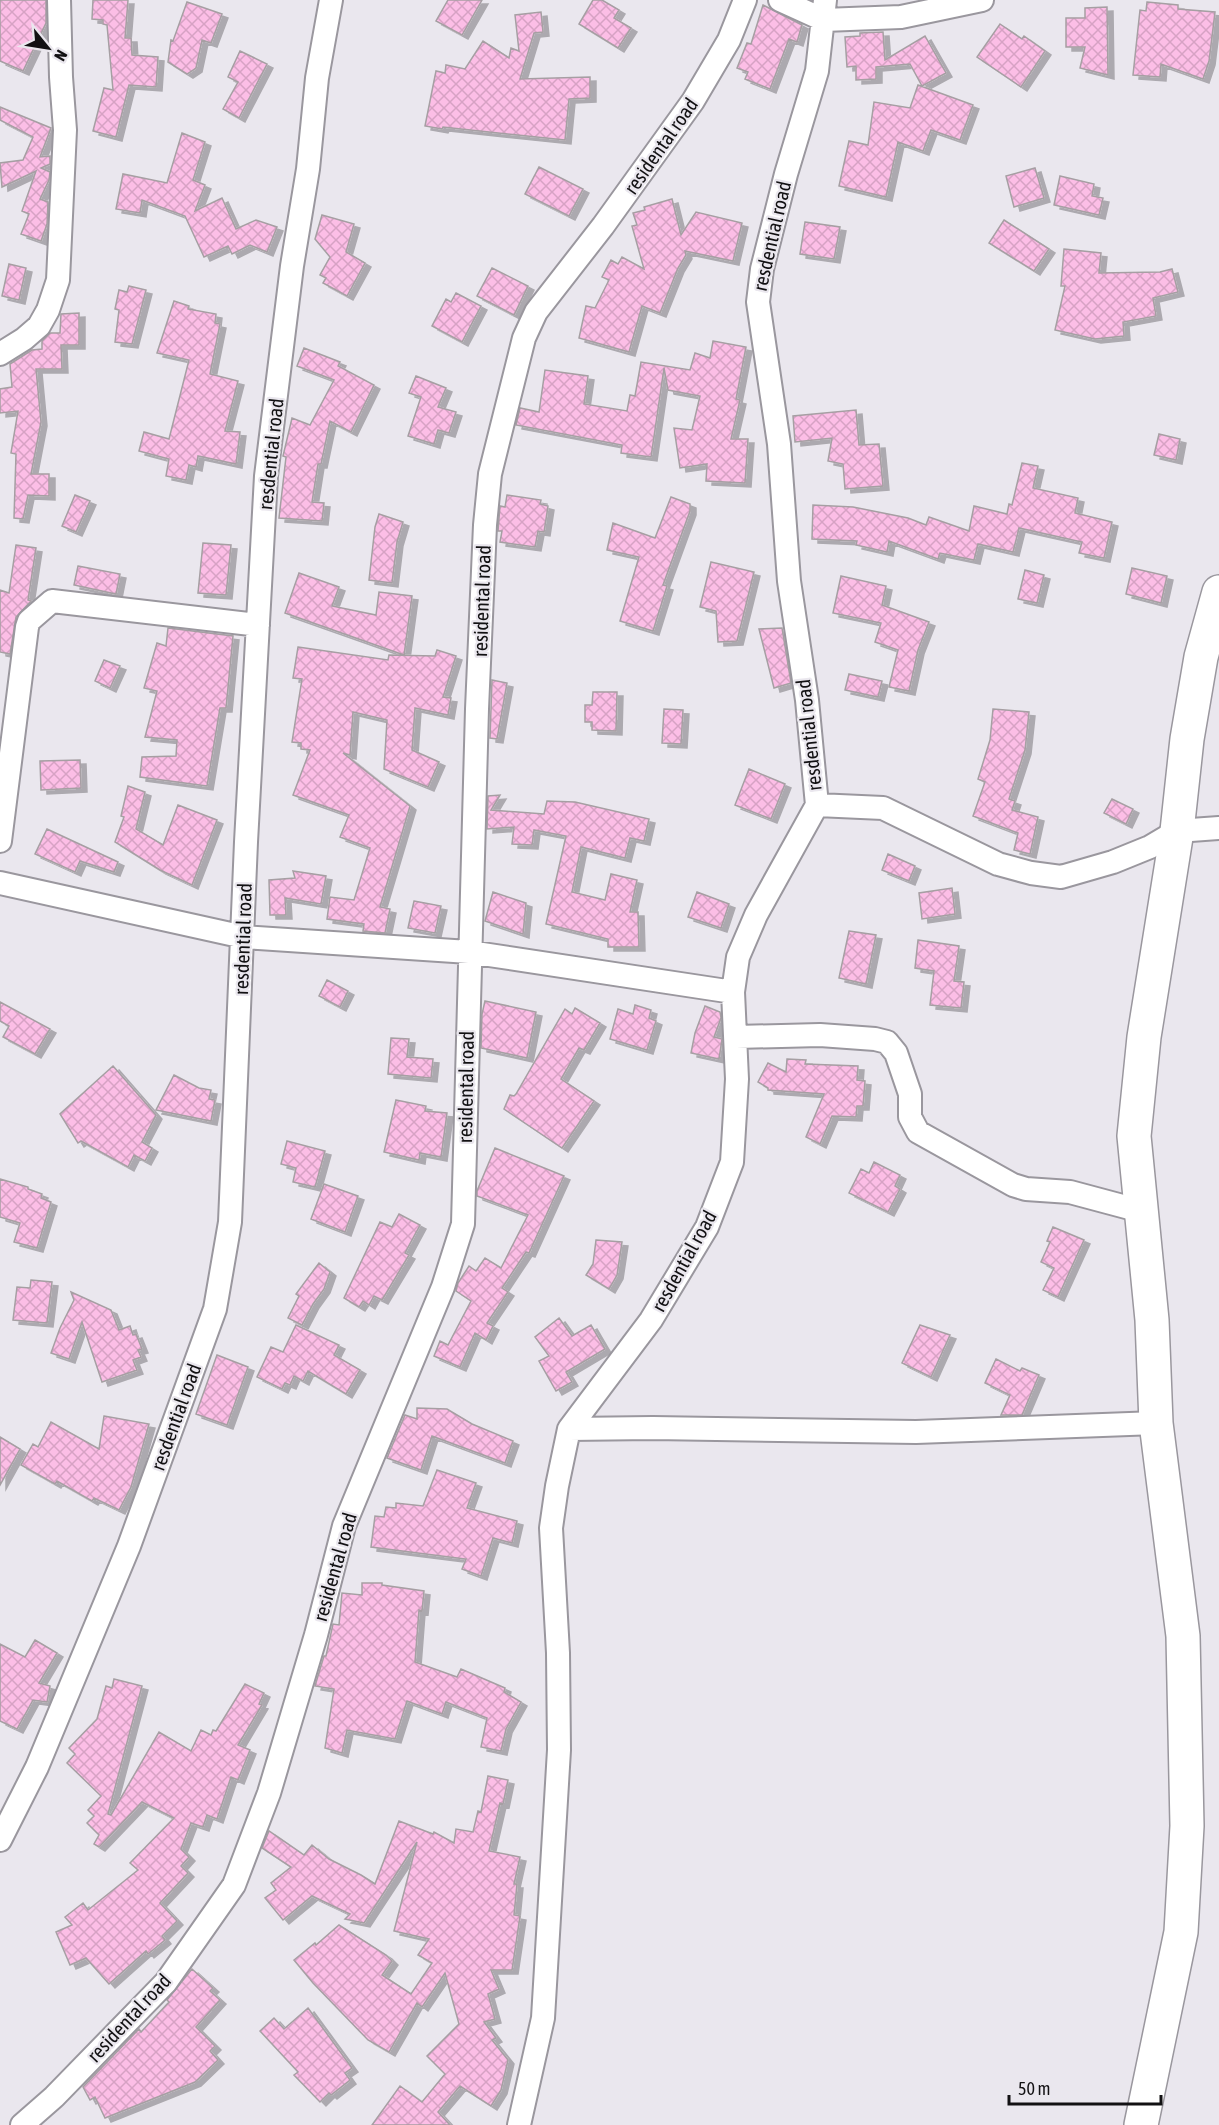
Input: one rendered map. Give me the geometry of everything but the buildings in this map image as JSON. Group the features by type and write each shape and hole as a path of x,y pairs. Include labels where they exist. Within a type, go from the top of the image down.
{"highway":[{"path":"1141,2125 1181,1932 1187,1826 1183,1636 1156,1423 1152,1320 1134,1136 1144,1037 1177,831 1187,739 1201,657 1219,592"}],"street":[{"path":"0,354 24,339 39,326 48,310 58,280 65,130 59,0"},
{"name":"resdential road","path":"0,1840 37,1767 129,1546 215,1309 230,1222 244,938 246,843 266,476 292,266 308,169 317,78 331,0"},
{"name":"residental road","path":"22,2125 54,2097 166,1982 234,1885 276,1771 316,1635 344,1526 443,1287 463,1224 477,708 485,525 490,474 524,338 536,312 603,226 693,101 729,40 745,0"},
{"path":"780,0 825,10 901,17 982,0"},
{"name":"resdential road","path":"569,1429 651,1320 707,1227 732,1162 736,1079 733,992 738,957 756,915 817,805 807,700 789,581 779,444 758,302 762,269 786,174 818,71 825,10"},
{"path":"0,841 27,627 29,621 52,601 258,625"},
{"path":"817,805 883,808 998,864 1031,873 1061,877 1113,862 1177,831 1219,828"},
{"path":"0,883 244,938 469,952 733,992"},
{"path":"736,1037 820,1035 887,1042 896,1053 910,1094 910,1117 918,1132 1013,1185 1026,1189 1070,1192 1142,1211"},
{"path":"519,2125 544,2006 559,1750 558,1653 551,1528 569,1429 916,1432 1156,1423"}]}
